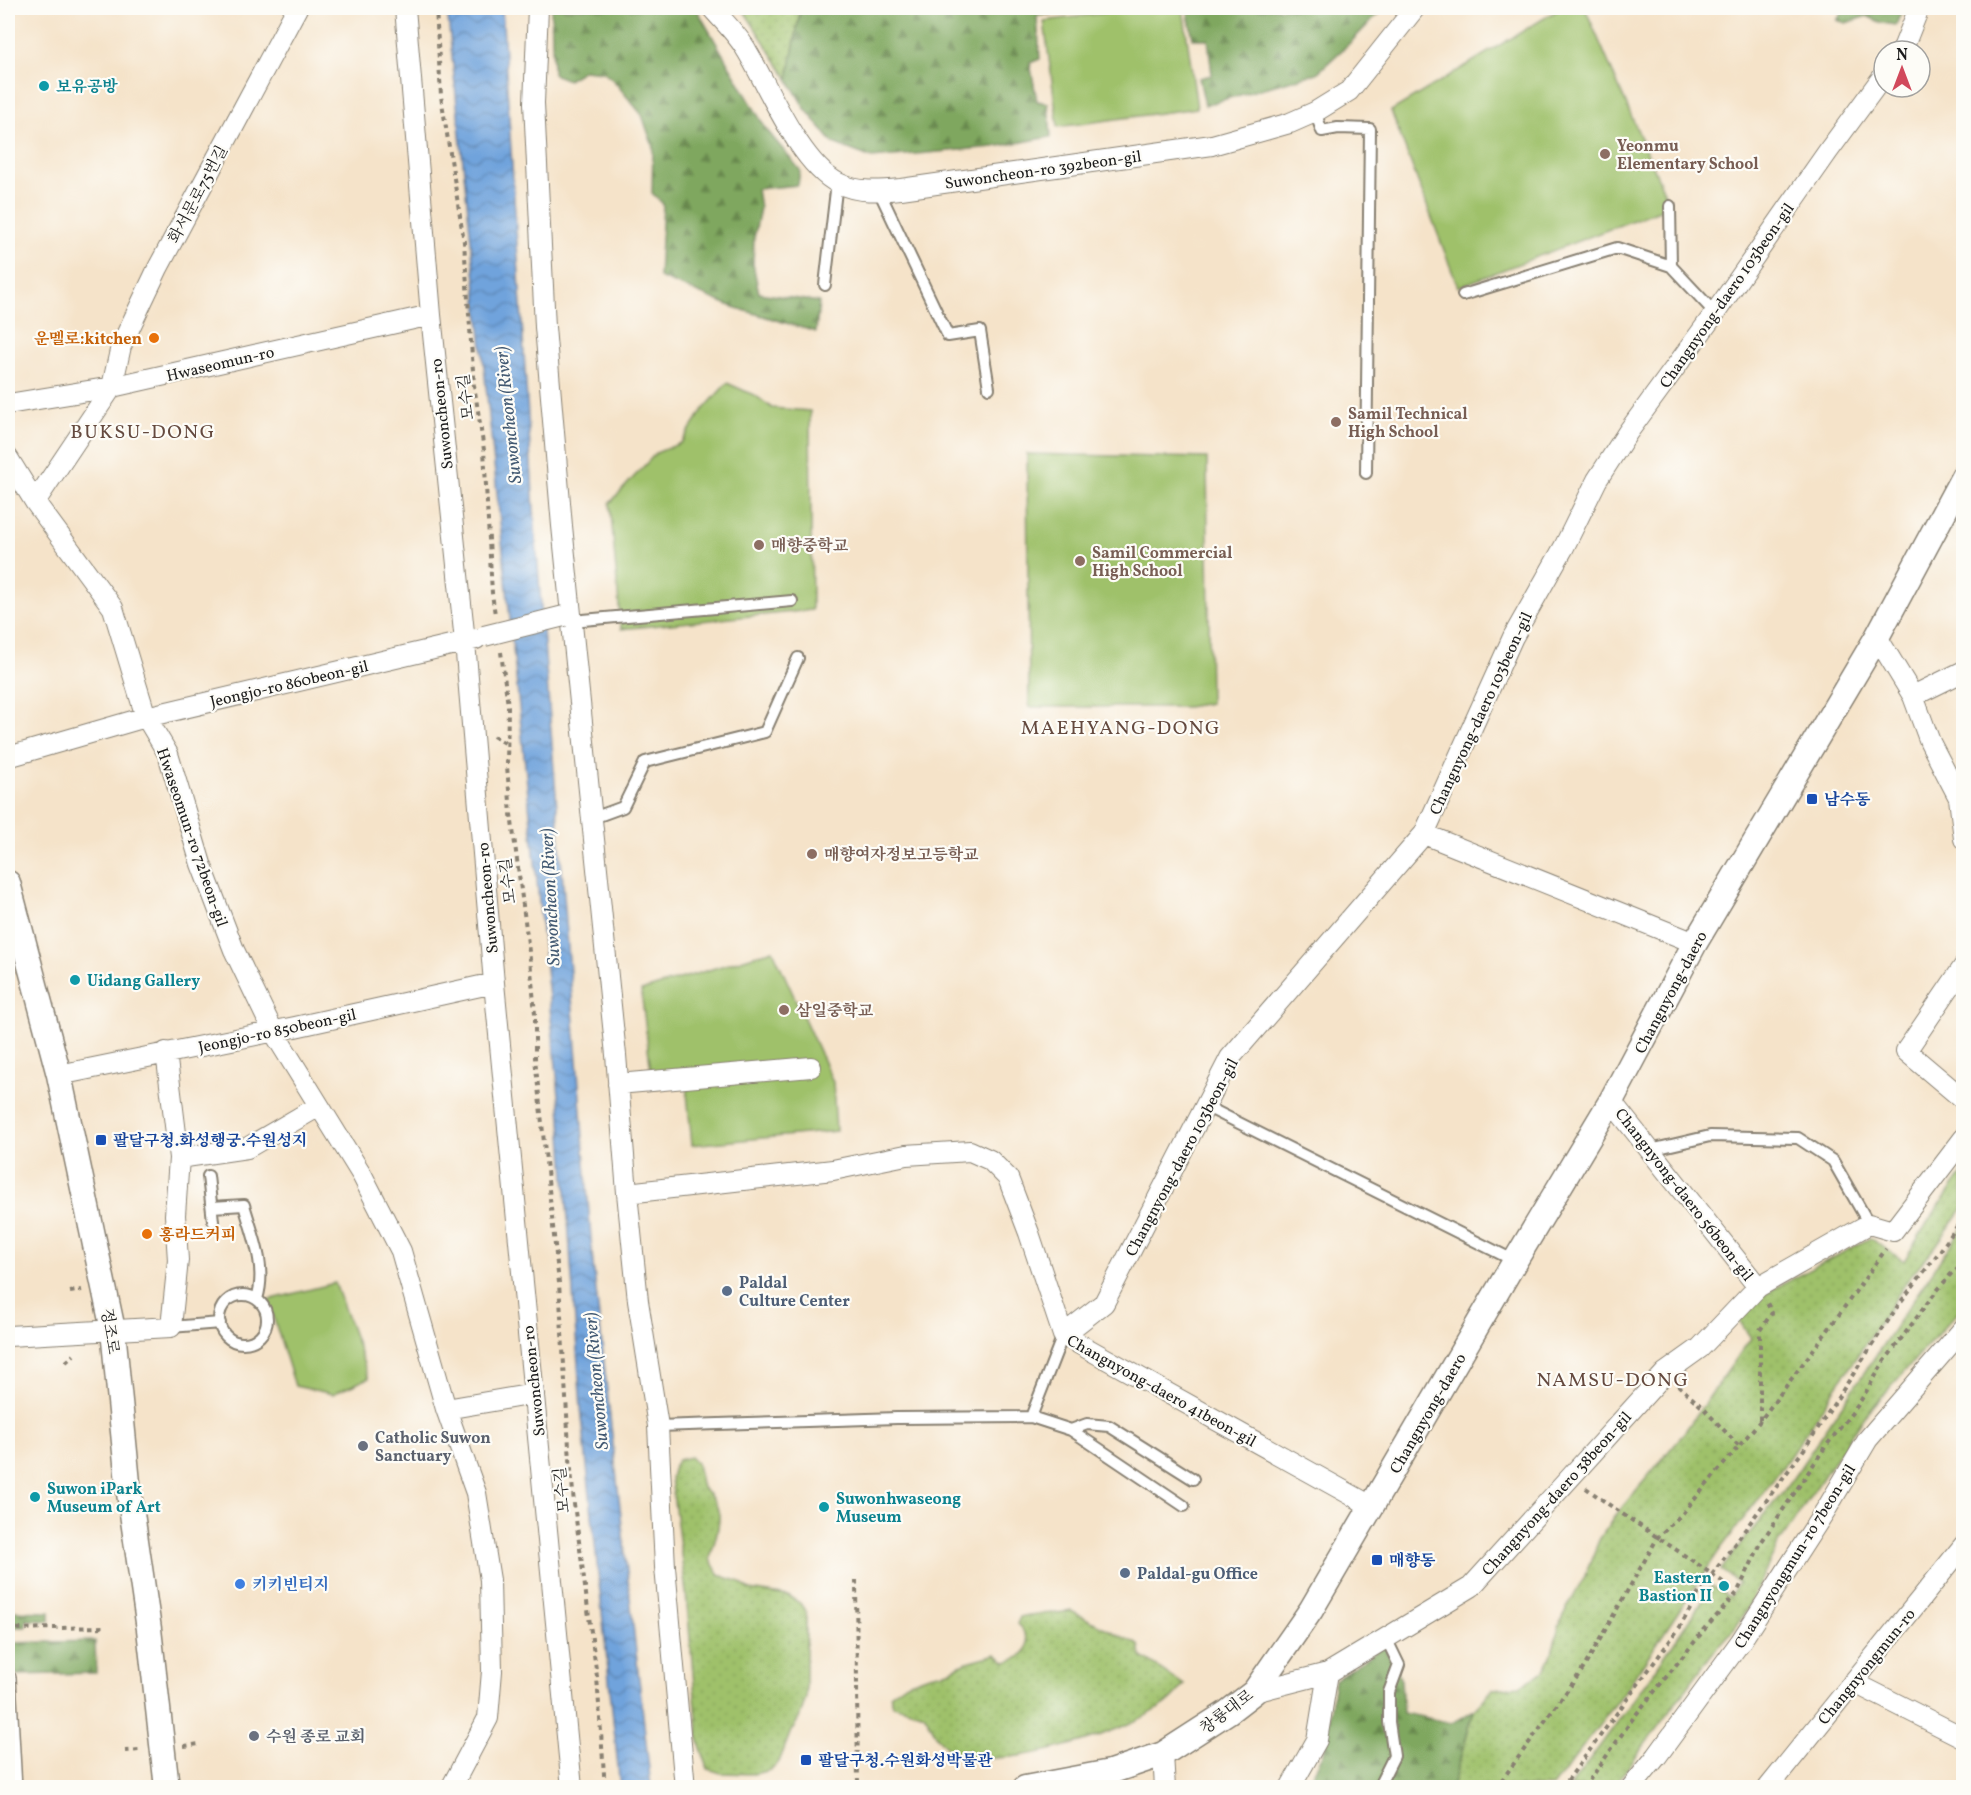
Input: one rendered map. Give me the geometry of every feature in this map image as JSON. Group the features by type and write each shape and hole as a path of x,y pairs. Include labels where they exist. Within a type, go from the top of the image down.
{"street":[{"name":"화서문로75번길","path":"112,387 121,346 158,268 297,8"},
{"name":"Suwoncheon-ro","path":"405,8 431,315 465,642 494,983 572,1788"},
{"path":"538,8 534,103 545,327 570,618 593,818 638,1301 658,1426 665,1567 686,1788"},
{"name":"Suwoncheon-ro 392beon-gil","path":"712,8 746,48 779,108 813,162 824,174 852,189 879,191 1212,145 1290,123 1315,112 1350,91 1415,8"},
{"path":"1907,39 1920,8"},
{"name":"Changnyong-daero 103beon-gil","path":"1063,1335 1104,1303 1207,1107 1230,1058 1424,834 1513,637 1564,548 1598,480 1629,432 1872,91"},
{"name":"Hwaseomun-ro","path":"8,404 112,387 431,315"},
{"path":"36,502 112,387"},
{"name":"Hwaseomun-ro 72beon-gil","path":"8,458 36,502 113,608 146,717 168,754 201,864 234,950 273,1031 362,1175 401,1251 446,1408 476,1493 490,1580 492,1671 488,1718 451,1788"},
{"name":"Changnyong-daero","path":"1373,1507 1515,1261 1611,1101 1695,944 1877,637 1964,475"},
{"name":"Jeongjo-ro 860beon-gil","path":"8,757 146,717 484,636 570,618"},
{"path":"1877,637 1913,696 1930,742 1959,798 1964,839"},
{"path":"1913,696 1964,671"},
{"path":"1424,834 1695,944"},
{"name":"정조로","path":"8,883 59,1075 113,1330 129,1492 149,1629 167,1788"},
{"path":"1964,966 1906,1051 1964,1100"},
{"name":"Jeongjo-ro 850beon-gil","path":"59,1075 494,983"},
{"path":"8,1336 171,1327 178,1260 175,1215 179,1158 166,1052"},
{"path":"618,1084 811,1067"},
{"name":"Changnyong-daero 56beon-gil","path":"1611,1101 1758,1287"},
{"path":"179,1158 247,1148 319,1106"},
{"path":"1869,1224 1893,1231 1964,1138"},
{"name":"Changnyong-daero 41beon-gil","path":"627,1193 833,1170 906,1155 970,1151 990,1160 1008,1178 1063,1335 1373,1507"},
{"name":"Changnyong-daero 38beon-gil","path":"1254,1692 1328,1673 1471,1587 1665,1374 1700,1348 1758,1287 1869,1224"},
{"name":"Changnyongmun-ro 7beon-gil","path":"1631,1788 1741,1641 1827,1508 1868,1439 1964,1328"},
{"path":"446,1408 534,1394"},
{"name":"창룡대로","path":"1025,1788 1110,1772 1163,1754 1228,1712 1254,1692 1311,1610 1373,1507"},
{"name":"Changnyongmun-ro","path":"1768,1788 1964,1545"},
{"path":"1290,1788 1317,1740 1328,1673"},
{"path":"8,1678 14,1788"},
{"path":"1853,1682 1964,1738"},
{"path":"1163,1754 1165,1788"}],"lane":[{"path":"1315,112 1322,131 1338,128 1370,129 1366,473"},
{"path":"825,285 837,182"},
{"path":"879,191 948,336 980,331 989,388"},
{"path":"1670,206 1671,266"},
{"path":"1463,295 1617,248 1671,266 1715,314"},
{"path":"570,618 792,601"},
{"path":"593,818 623,807 645,762 765,732 798,658"},
{"path":"1207,1107 1515,1261"},
{"path":"1650,1150 1710,1136 1798,1138 1833,1161 1869,1224"},
{"path":"208,1176 213,1221"},
{"path":"212,1207 244,1205 259,1255 259,1291 256,1299"},
{"path":"241,1295 256,1299 262,1305 267,1319 266,1327 256,1339 241,1343 227,1337 220,1323 222,1308 241,1295"},
{"path":"171,1327 220,1323"},
{"path":"1031,1417 1063,1335"},
{"path":"658,1426 897,1418 1031,1417 1071,1430 1185,1506"},
{"path":"1071,1430 1087,1424 1109,1426 1193,1479"},
{"path":"1378,1788 1394,1756 1389,1722 1389,1692 1399,1665 1386,1638"}],"path":[{"name":"모수길","path":"436,8 441,96 464,242 474,385 484,450 495,616"},
{"name":"모수길","path":"500,650 508,706 507,766 510,804 520,899 530,959 535,1014 535,1058 559,1283 570,1459 596,1665 605,1788"},
{"path":"1562,1788 1680,1626 1700,1591 1805,1448 1899,1304 1964,1216"},
{"path":"1496,1788 1583,1669 1658,1537 1683,1513 1760,1421 1885,1252 1893,1231"},
{"path":"1584,1788 1634,1717 1737,1593 1762,1541 1826,1446 1858,1405 1884,1362 1931,1298 1951,1274 1964,1264"},
{"path":"70,1292 82,1290"},
{"path":"1760,1421 1760,1330 1772,1313"},
{"path":"66,1362 74,1355"},
{"path":"1665,1374 1703,1408 1739,1446"},
{"path":"1571,1477 1619,1513 1731,1588"},
{"path":"856,1580 858,1788"},
{"path":"8,1629 106,1627"},
{"path":"180,1746 200,1744"},
{"path":"125,1751 140,1750"}],"green space":[{"path":"551,8 696,8 766,129 800,170 798,185 757,189 760,208 754,238 753,264 759,293 819,302 816,332 733,307 659,277 663,204 652,193 653,147 642,115 614,81 603,72 584,70 568,80 553,74"},
{"path":"742,8 787,8 800,12 788,79"},
{"path":"843,8 1108,8 1037,16 1040,59 1030,63 1037,101 1048,103 1051,137 994,147 872,158 833,143 804,107 788,79 800,12"},
{"path":"1143,8 1183,8 1197,108 1058,127 1044,21"},
{"path":"1187,8 1384,8 1317,73 1205,105 1199,78 1212,75 1208,39 1193,39"},
{"path":"1561,8 1585,8 1670,206 1458,287 1391,111"},
{"path":"1846,8 1903,8 1896,25 1882,23 1867,16 1846,23 1837,20"},
{"path":"727,383 756,396 772,408 810,411 812,610 621,629 610,503 656,453 681,443 703,410"},
{"path":"1027,454 1207,458 1210,703 1187,707 1029,707"},
{"path":"773,950 833,1082 836,1131 692,1145 686,1083 653,1088 641,991"},
{"path":"1963,1172 1963,1208 1912,1274 1782,1468 1719,1551 1623,1694 1552,1787 1452,1787 1474,1710 1493,1689 1520,1686 1544,1671 1551,1656 1562,1617 1584,1578 1599,1540 1614,1517 1683,1434 1751,1338 1736,1316 1770,1291 1870,1238 1904,1261 1927,1223"},
{"path":"1961,1229 1964,1230 1963,1306 1861,1420 1778,1545 1736,1627 1711,1655 1626,1770 1611,1787 1570,1787 1656,1669 1712,1586 1729,1597 1739,1583 1721,1570 1793,1478"},
{"path":"335,1283 369,1378 333,1394 295,1386 268,1300"},
{"path":"690,1457 697,1464 702,1488 711,1496 719,1512 718,1529 710,1559 719,1575 737,1581 750,1590 788,1596 800,1603 806,1612 806,1698 779,1762 770,1770 754,1774 721,1773 708,1769 699,1742 686,1593 671,1478 674,1465 678,1460"},
{"path":"8,1611 50,1612 50,1621 26,1620 26,1627 8,1627"},
{"path":"1071,1611 1139,1645 1141,1656 1184,1685 1165,1705 1117,1729 1055,1749 993,1758 967,1756 947,1748 924,1714 893,1705 890,1695 907,1683 996,1654 1006,1662 1021,1656 1027,1644 1023,1631 1017,1624 1020,1617"},
{"path":"95,1641 96,1673 16,1675 8,1643"},
{"path":"1384,1646 1401,1680 1403,1713 1452,1723 1474,1710 1452,1786 1454,1787 1305,1788 1324,1753 1335,1680"}],"water":[{"name":"Suwoncheon (River)","path":"447,8 502,8 536,541 593,1263 651,1787 620,1787 581,1408 560,1105"}],"place":[{"name":"보유공방","path":"44,86"},
{"name":"Yeonmu Elementary School","path":"1605,154"},
{"name":"운멜로:kitchen","path":"154,338"},
{"name":"Samil Technical High School","path":"1336,422"},
{"name":"매향중학교","path":"759,545"},
{"name":"Samil Commercial High School","path":"1080,561"},
{"name":"남수동","path":"1812,799"},
{"name":"매향여자정보고등학교","path":"812,854"},
{"name":"Uidang Gallery","path":"75,980"},
{"name":"삼일중학교","path":"784,1010"},
{"name":"팔달구청.화성행궁.수원성지","path":"101,1140"},
{"name":"홍라드커피","path":"147,1234"},
{"name":"Paldal Culture Center","path":"727,1291"},
{"name":"Catholic Suwon Sanctuary","path":"363,1446"},
{"name":"Suwon iPark Museum of Art","path":"35,1497"},
{"name":"Suwonhwaseong Museum","path":"824,1507"},
{"name":"매향동","path":"1377,1560"},
{"name":"Paldal-gu Office","path":"1125,1573"},
{"name":"키키빈티지","path":"240,1584"},
{"name":"Eastern Bastion II","path":"1724,1586"},
{"name":"수원 종로 교회","path":"254,1736"},
{"name":"팔달구청.수원화성박물관","path":"806,1760"}],"district":[{"name":"BUKSU-DONG","path":"143,431"},
{"name":"MAEHYANG-DONG","path":"1121,727"},
{"name":"NAMSU-DONG","path":"1613,1379"}]}
